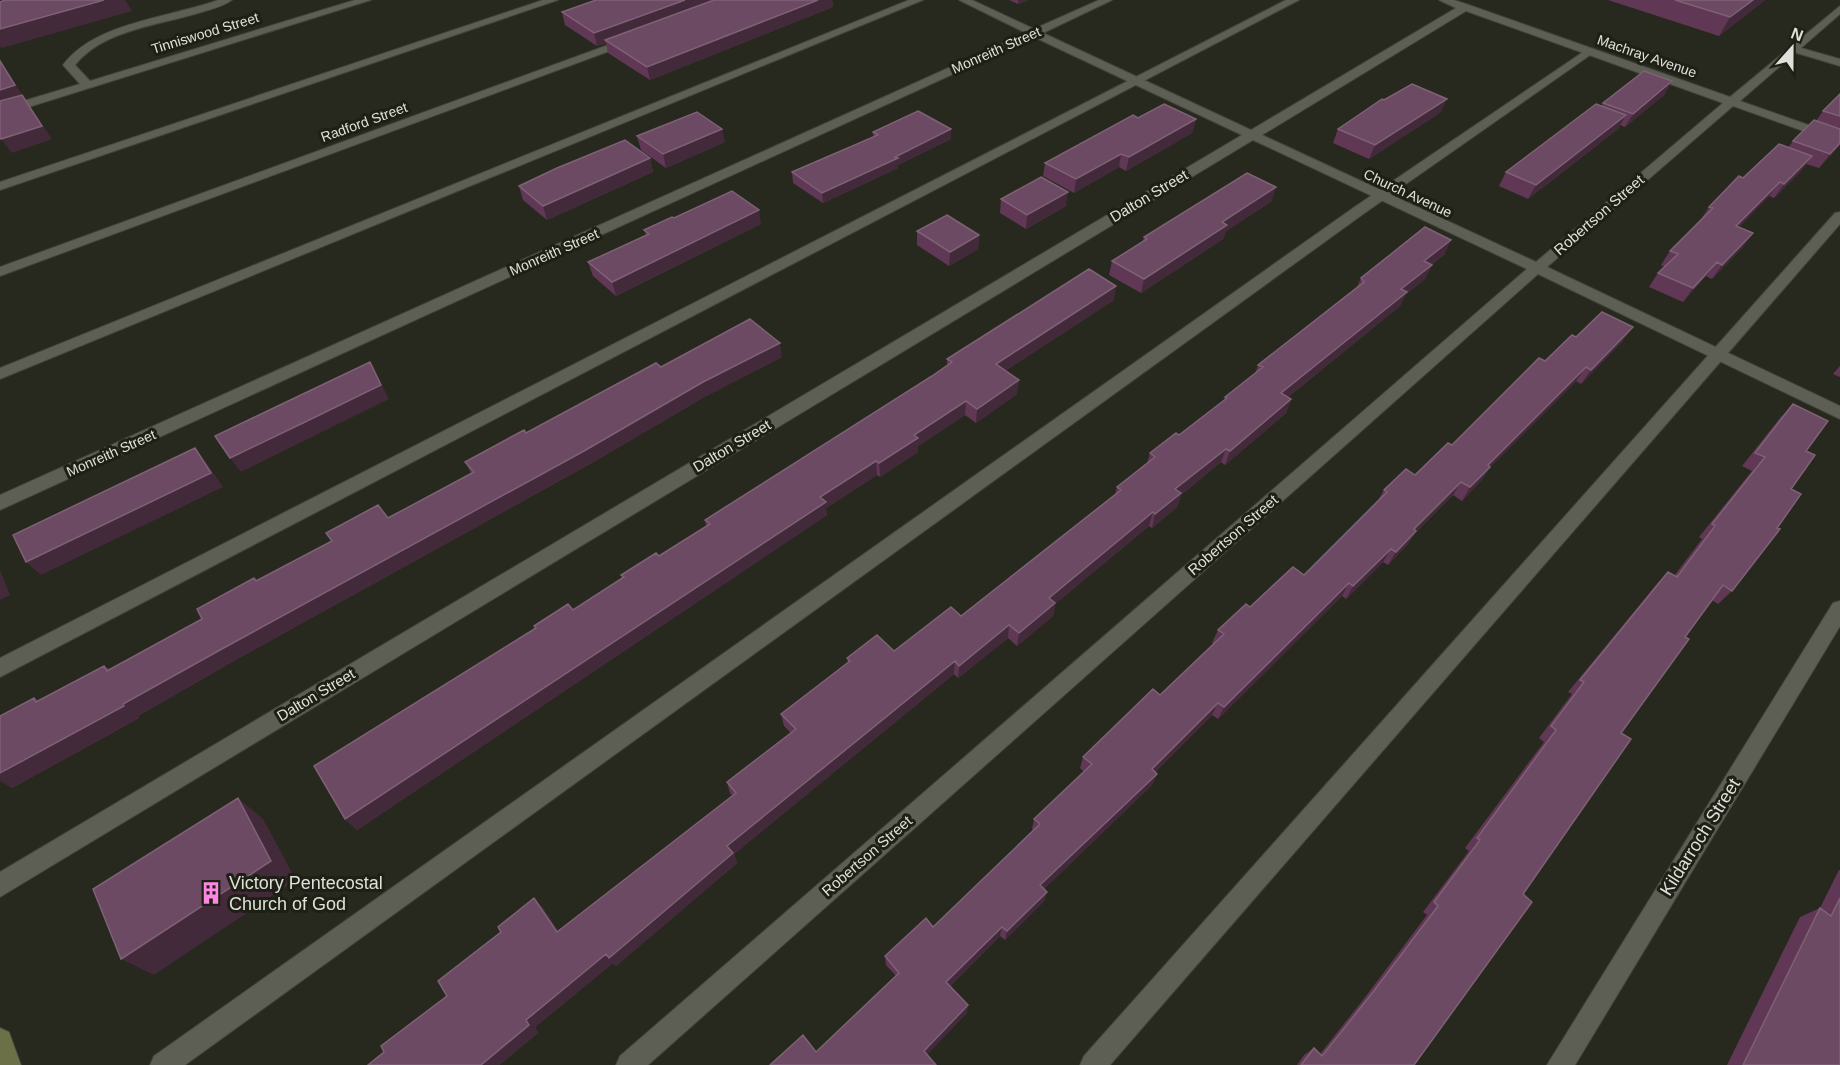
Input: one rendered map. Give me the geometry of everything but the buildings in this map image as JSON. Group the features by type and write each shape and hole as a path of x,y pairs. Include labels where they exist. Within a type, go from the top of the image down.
{"main road":[{"path":"0,1041 8,1065"}],"street":[{"name":"Tinniswood Street","path":"87,85 69,65 83,49 117,34 209,8 227,0"},
{"name":"Tinniswood Street","path":"0,112 366,0"},
{"path":"0,186 552,0"},
{"path":"0,374 918,0"},
{"name":"Church Avenue","path":"964,0 1032,34 1537,268 1840,413"},
{"name":"Monreith Street","path":"0,503 1107,0"},
{"path":"0,668 1133,81 1294,0"},
{"name":"Machray Avenue","path":"1444,0 1840,140"},
{"name":"Dalton Street","path":"0,885 1465,8"},
{"name":"Robertson Street","path":"629,1065 1537,268 1840,9"},
{"name":"Radford Street","path":"0,272 638,37"},
{"path":"1794,49 1840,63"},
{"path":"163,1065 1380,196 1589,51"},
{"path":"1093,1065 1840,216"},
{"name":"Kildarroch Street","path":"1560,1065 1840,609"}],"place":[{"name":"Victory Pentecostal Church of God","path":"211,893"}]}
